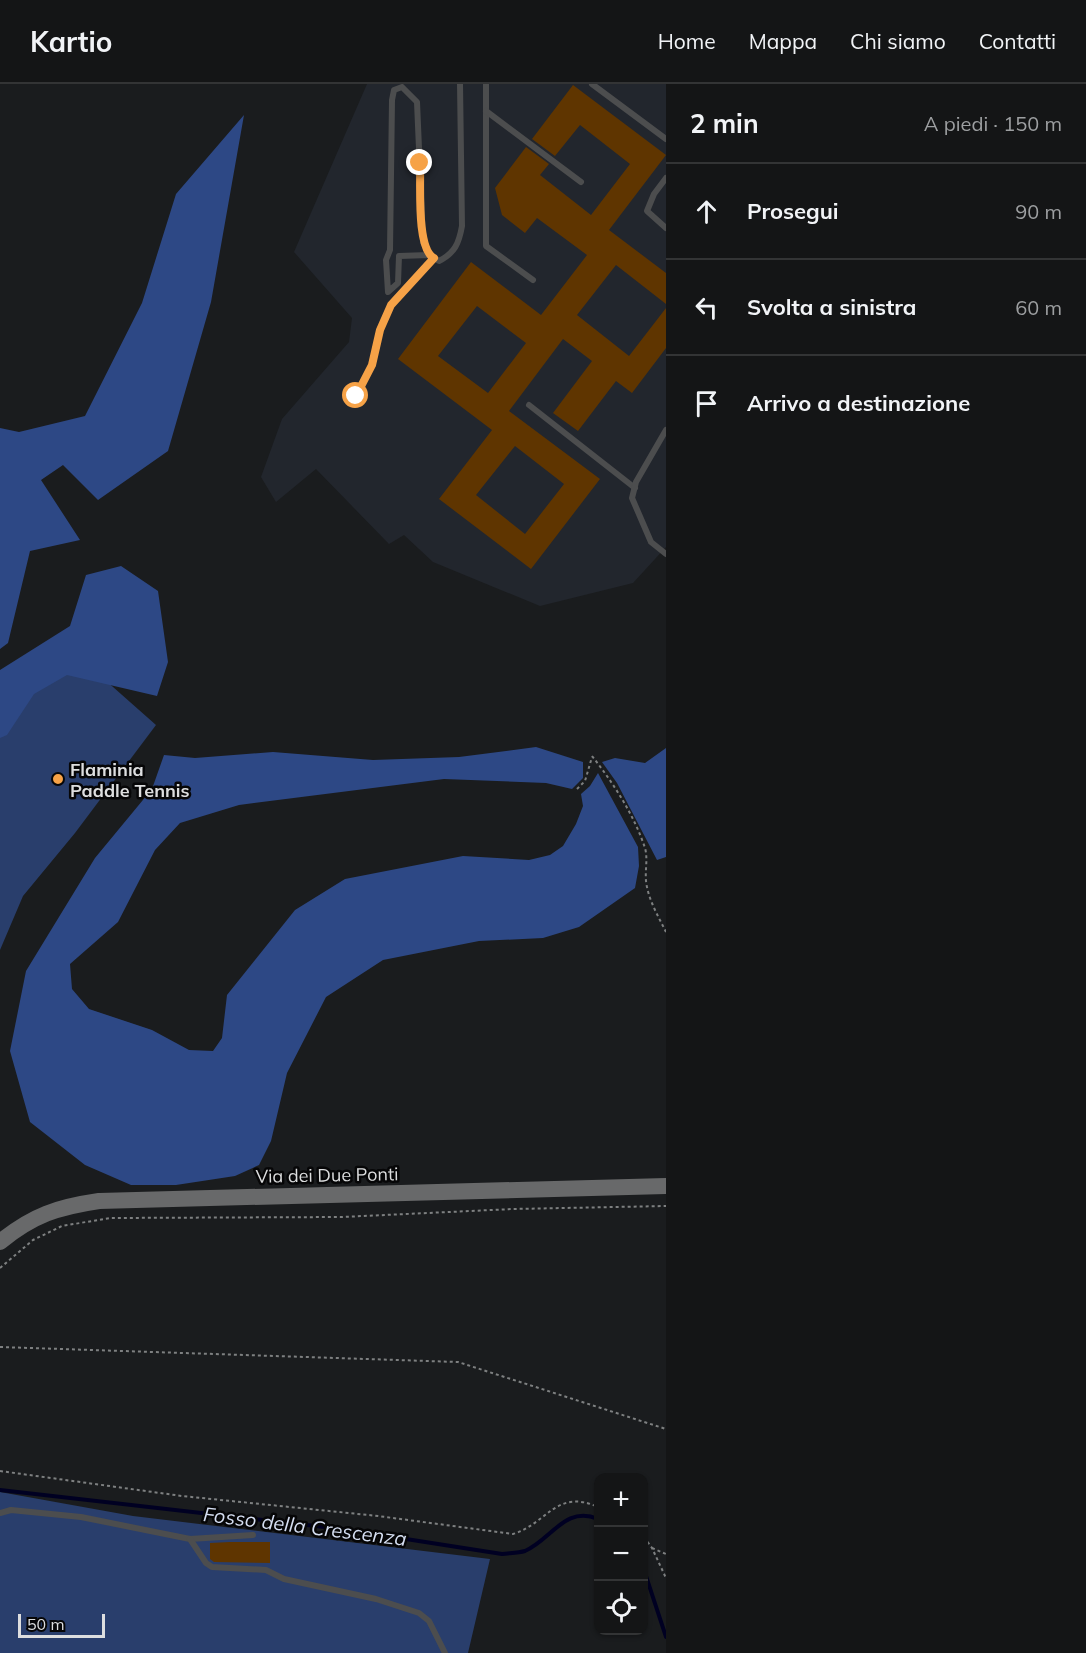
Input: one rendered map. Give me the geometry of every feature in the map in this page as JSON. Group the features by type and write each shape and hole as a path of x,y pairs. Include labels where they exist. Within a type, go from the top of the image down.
{"street":[{"name":"Via dei Due Ponti","path":"0,1242 45,1212 63,1206 99,1201 666,1186"}],"lane":[{"path":"390,250 399,256 431,257 439,261 451,255 459,241 462,226 460,84"},
{"path":"486,84 486,246 533,280"},
{"path":"592,84 666,139"},
{"path":"399,256 398,283 388,292 386,260 390,250 392,100 394,90 402,87 417,102 423,242 431,257"},
{"path":"486,111 581,182"},
{"path":"666,178 654,194 647,211 666,228"},
{"path":"356,396 372,365 380,330 391,305 431,257"},
{"path":"530,405 635,488"},
{"path":"666,430 632,498 651,542 666,554"},
{"path":"0,1513 11,1510 81,1517 190,1539 253,1535"},
{"path":"190,1539 206,1563 212,1567 266,1569 284,1579 376,1599 419,1613 429,1621 445,1653"}],"path":[{"path":"577,789 590,770 592,756 617,790 637,829 645,850 646,880 650,901 666,932"},
{"path":"0,1268 33,1240 62,1226 110,1218 342,1217 666,1206"},
{"path":"0,1347 458,1362 666,1429"},
{"path":"0,1471 182,1496 378,1516 513,1534 524,1531 562,1503 575,1502 594,1506"},
{"path":"648,1542 666,1578"},
{"path":"652,1548 666,1554"}],"shaded area":[{"path":"367,84 666,84 666,547 633,583 540,606 433,562 404,535 389,544 316,469 276,502 261,477 282,419 349,342 352,318 294,252"},
{"path":"244,115 211,302 168,451 98,500 63,465 41,480 80,540 30,551 8,643 0,649 0,428 19,432 85,416 142,303 176,194"},
{"path":"121,566 158,591 168,662 157,696 67,675 34,694 7,735 0,738 0,670 70,626 86,575"},
{"name":"Flaminia Paddle Tennis","path":"61,641 156,725 75,833 23,896 0,950 0,690"},
{"path":"536,747 583,762 583,778 572,789 546,783 444,779 239,805 180,823 155,850 118,922 70,964 72,989 89,1009 152,1030 189,1050 213,1051 222,1038 227,995 295,910 345,879 463,856 529,860 550,855 563,846 576,824 583,806 581,794 590,786 598,773 638,847 639,866 635,888 579,927 543,938 479,941 383,960 326,997 287,1073 271,1141 259,1165 235,1176 176,1185 131,1185 85,1165 30,1122 10,1051 26,971 95,858 152,789 164,755 195,758 273,752 373,760 459,757"},
{"path":"666,748 666,857 657,860 617,783 602,762 615,758 645,763"},
{"path":"0,1492 133,1516 490,1559 468,1653 0,1653"}],"building":[{"path":"573,85 666,155 609,230 666,273 666,304 616,265 577,315 629,356 666,308 666,348 632,393 616,381 578,431 553,413 592,361 563,339 509,411 600,479 531,569 439,499 492,430 398,359 471,262 541,315 587,255 537,218 525,233 502,215 495,188 526,147 549,164 540,175 591,215 630,164 580,125 555,156 532,139","holes":["477,306 526,343 488,393 438,356","515,446 564,484 525,534 476,495"]},
{"path":"270,1542 270,1563 214,1562 210,1559 210,1543"}],"waterway":[{"name":"Fosso della Crescenza","path":"0,1490 342,1529 502,1554 525,1551 567,1520 586,1516 594,1518"},
{"name":"Fosso della Crescenza","path":"648,1581 666,1637"}],"place":[{"name":"Flaminia Paddle Tennis","path":"58,779"}],"route":[{"path":"356,396 372,365 380,330 391,305 434,258 429,255 423,242 420,163"}]}
